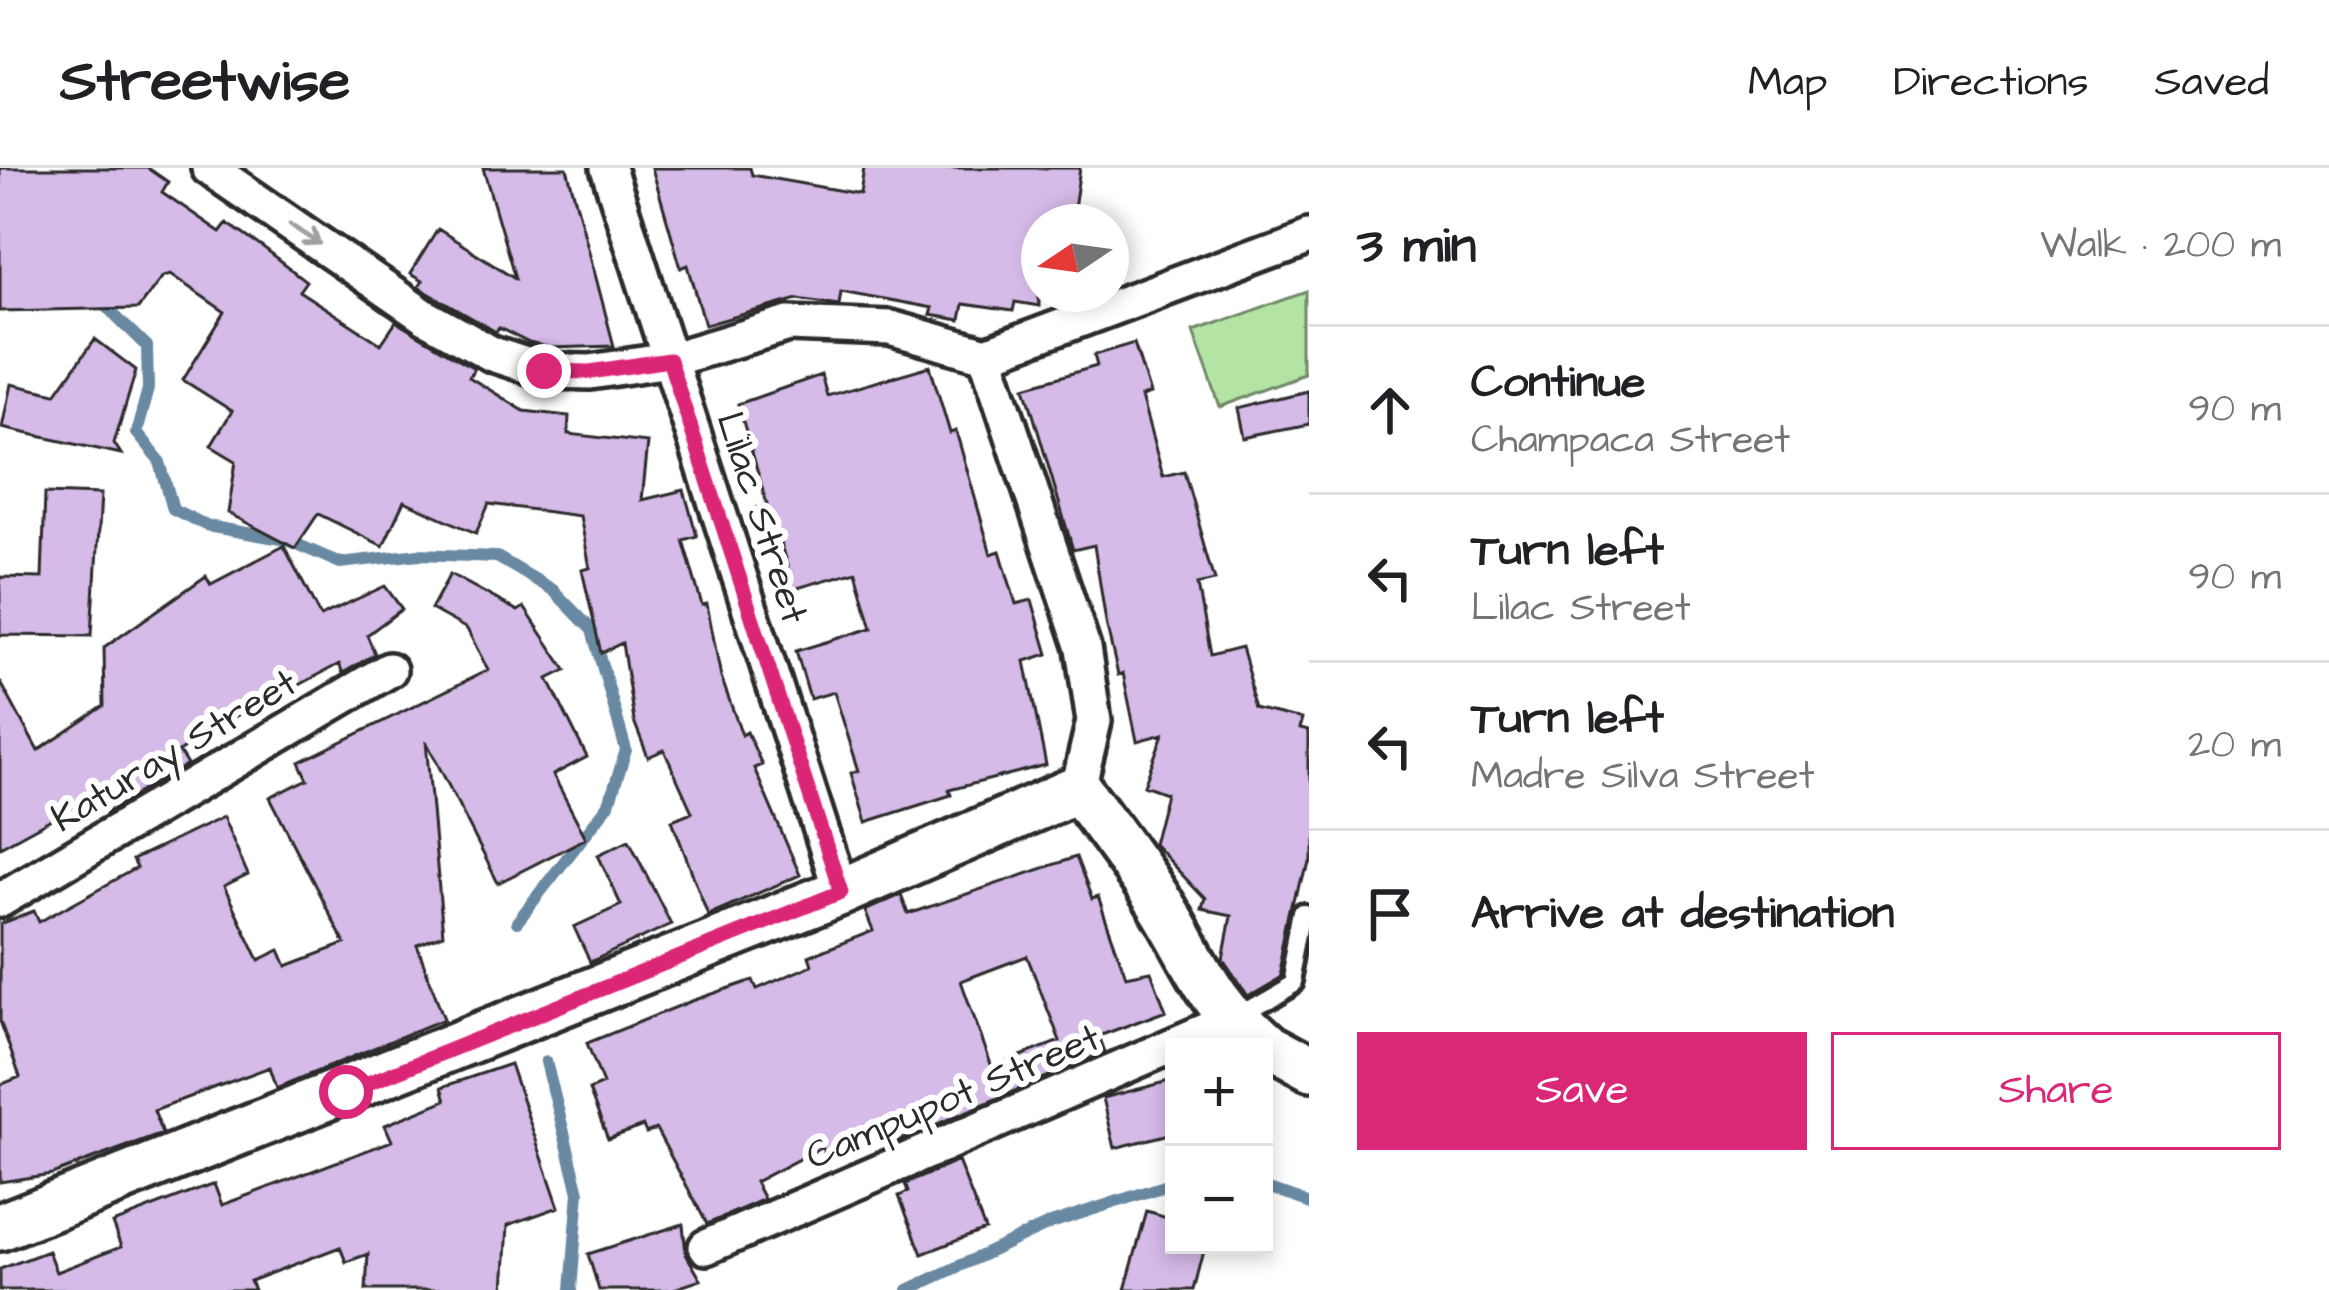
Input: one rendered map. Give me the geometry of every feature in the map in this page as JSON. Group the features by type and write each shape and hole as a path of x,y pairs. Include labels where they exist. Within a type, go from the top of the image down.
{"street":[{"path":"209,168 424,316 492,354 544,371 590,372 669,360 790,324 890,328 986,355 1309,234"},
{"name":"Lilac Street","path":"608,168 841,892"},
{"path":"986,355 1083,648 1094,721 1078,789 1162,907 1197,976 1251,1038"},
{"name":"Katuray Street","path":"0,900 389,670"},
{"path":"0,1227 841,892 1078,789"},
{"path":"1273,1052 1309,1073"},
{"name":"Campupot Street","path":"706,1247 1165,1072"}],"lane":[{"path":"1253,1038 1296,982 1309,916"}],"green space":[{"path":"1309,290 1309,375 1220,407 1193,331"}],"building":[{"path":"0,168 148,168 168,182 162,192 220,232 227,223 306,281 299,291 381,344 396,322 474,368 469,377 524,411 569,416 568,434 648,443 642,500 684,490 697,536 683,540 702,605 707,604 721,677 742,735 747,732 762,765 754,768 800,875 708,915 672,820 692,812 664,750 648,757 634,721 622,643 601,653 582,570 590,568 580,516 489,504 476,533 404,501 383,546 318,514 295,548 228,513 236,461 211,446 232,411 183,380 225,312 170,274 162,276 138,308 0,311"},
{"path":"483,168 567,168 614,346 550,348 529,343 499,328 496,332 418,287 422,281 410,274 438,229 515,278"},
{"path":"652,168 750,168 752,175 860,194 864,168 1080,168 1075,204 1021,204 1021,303 1015,302 1013,311 963,304 960,320 930,315 932,308 841,291 839,305 798,299 705,325 688,265 681,268"},
{"path":"95,339 136,370 114,443 121,454 2,428 11,384 56,394"},
{"path":"1134,343 1150,394 1141,397 1163,477 1184,472 1215,580 1197,584 1210,656 1241,648 1259,710 1303,721 1300,732 1309,734 1309,858 1284,974 1248,995 1223,958 1231,916 1202,910 1205,899 1153,844 1166,793 1144,785 1163,734 1137,741 1123,673 1118,675 1106,623 1094,545 1073,550 1025,387 1097,366 1094,355"},
{"path":"930,366 950,433 956,431 991,554 1000,551 1016,604 1032,600 1048,654 1025,661 1046,765 949,790 951,795 866,822 851,773 859,771 834,692 810,699 796,651 872,628 856,571 794,589 778,535 768,538 757,508 767,504 738,404 821,375 827,396"},
{"path":"1309,391 1309,424 1245,437 1239,408"},
{"path":"45,493 100,495 92,636 0,635 0,577 42,578"},
{"path":"284,546 320,616 385,586 402,609 367,635 375,654 343,673 339,664 290,690 288,686 191,742 179,752 187,765 107,812 97,794 0,847 0,681 38,751 105,706 104,648 206,576 211,584"},
{"path":"450,574 518,611 524,607 566,670 548,679 587,757 553,775 586,838 498,883 426,741 443,935 417,945 444,1019 277,1088 270,1067 154,1110 163,1133 52,1174 0,1182 0,1085 20,1077 0,1021 0,924 34,911 39,922 137,868 133,860 223,817 248,875 224,887 259,960 280,950 287,966 345,944 270,798 308,779 300,762 488,670 467,629 431,609"},
{"path":"629,840 671,924 590,962 574,927 621,905 598,855"},
{"path":"1076,857 1092,899 1098,897 1126,976 1151,971 1166,1011 1099,1036 1105,1052 891,1144 886,1131 824,1153 822,1147 755,1182 764,1199 707,1224 656,1129 646,1133 643,1126 608,1139 589,1090 603,1084 587,1043 689,1002 753,980 757,989 812,965 809,956 873,931 865,911 901,895 908,914","holes":["1027,956 1060,1041 992,1067 961,981"]},
{"path":"510,1064 559,1207 508,1225 504,1290 366,1290 368,1254 346,1262 340,1247 250,1281 254,1290 0,1290 0,1269 48,1251 56,1272 121,1247 112,1223 214,1184 222,1205 392,1141 385,1125 446,1100 442,1087"},
{"path":"1165,1082 1165,1135 1115,1148 1103,1098"},
{"path":"958,1161 985,1230 922,1254 899,1196 908,1192 905,1184"},
{"path":"1147,1211 1165,1216 1165,1254 1203,1254 1194,1290 1125,1290"},
{"path":"683,1224 686,1254 701,1280 671,1290 599,1290 588,1254"}],"waterway":[{"path":"100,300 147,346 148,389 136,433 160,462 173,509 207,526 287,540 340,563 419,554 497,557 553,590 592,630 626,750 609,804 517,922"},
{"path":"546,1062 579,1192 571,1290"},
{"path":"1273,1185 1309,1198"},
{"path":"908,1290 1051,1223 1165,1186"}],"route":[{"path":"346,1092 841,892 669,360 590,372 544,371"}]}
